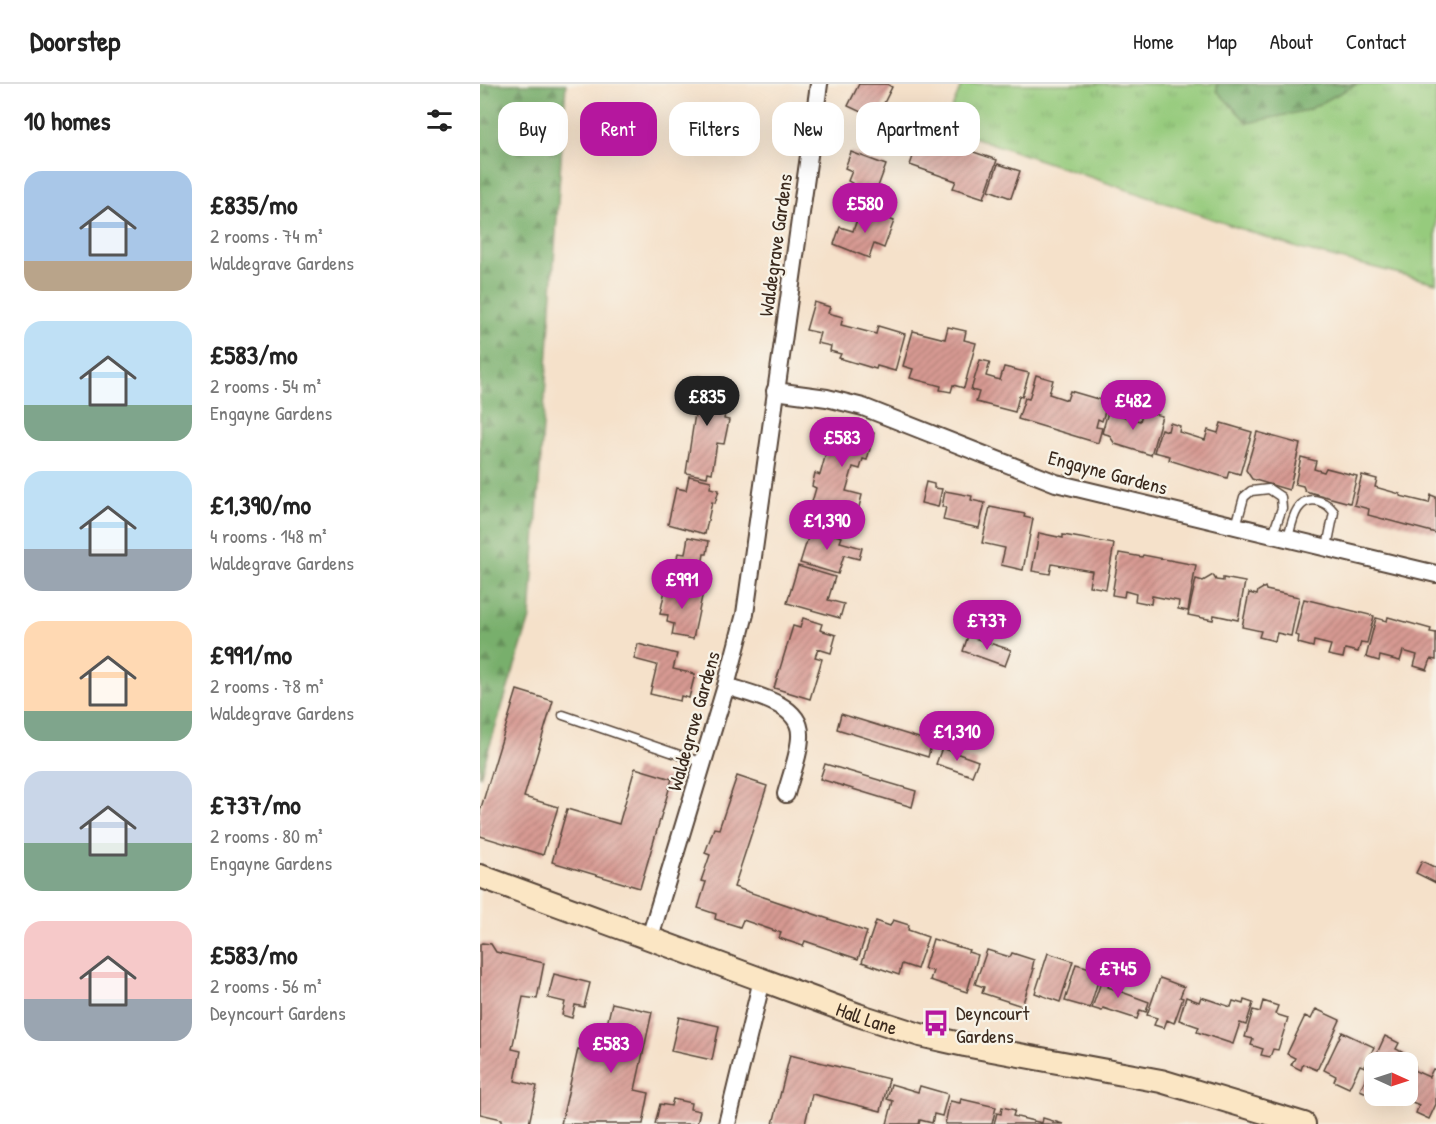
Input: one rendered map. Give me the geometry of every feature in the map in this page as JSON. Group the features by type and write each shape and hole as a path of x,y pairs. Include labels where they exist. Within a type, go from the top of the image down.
{"street":[{"name":"Waldegrave Gardens","path":"650,937 726,686 745,614 819,84"},
{"name":"Engayne Gardens","path":"775,391 826,398 863,407 1056,483 1436,574"},
{"path":"726,686 775,702 794,715 801,734 786,794"},
{"name":"Hall Lane","path":"480,876 650,937 858,1016 920,1035 1019,1056 1161,1081 1304,1124"},
{"path":"727,1124 762,980"}],"lane":[{"path":"1236,526 1244,497 1251,491 1269,489 1281,497 1280,536"},
{"path":"1280,536 1305,501 1312,500 1328,504 1334,512 1327,547"},
{"path":"563,715 703,763"}],"green space":[{"path":"480,84 566,84 565,102 498,102 498,156 561,156 530,618 480,777"},
{"path":"962,84 1436,84 1436,283 1300,249 980,139 980,102 954,102"},
{"path":"1217,84 1357,84 1308,110 1248,123 1217,91"}],"building":[{"path":"859,84 887,84 892,87 884,102 856,102 856,110 848,106"},
{"path":"851,152 856,156 886,165 870,208 846,199 852,183 848,181 852,171 845,168"},
{"path":"980,154 997,160 984,198 953,188 956,181 910,165 913,156 980,156"},
{"path":"998,164 1020,171 1011,198 989,190"},
{"path":"861,208 894,221 884,248 874,244 869,258 834,244 840,227 853,231"},
{"path":"814,302 830,307 828,313 843,317 841,325 876,334 878,326 905,334 895,371 877,366 876,369 839,358 841,354 830,351 831,346 817,343 820,333 806,330"},
{"path":"948,327 966,331 964,340 976,343 964,388 953,385 951,392 940,390 941,386 910,378 913,369 903,366 913,331 945,339"},
{"path":"980,360 990,362 986,376 1000,380 1004,367 1029,373 1015,412 976,402 979,392 971,390"},
{"path":"1036,375 1053,380 1049,394 1067,400 1070,391 1108,402 1102,421 1098,419 1096,427 1102,428 1098,443 1018,419 1025,398 1029,399"},
{"path":"698,376 725,380 720,407 726,408 724,419 729,420 724,444 717,443 712,473 708,472 707,477 686,473 697,401 701,402 702,390 696,389"},
{"path":"1143,411 1162,416 1151,455 1115,444 1109,435 1102,433 1108,412 1140,421"},
{"path":"835,421 874,433 867,460 863,459 860,469 853,467 846,491 862,495 857,515 812,502 816,488 812,486 815,473 820,475"},
{"path":"1170,423 1180,426 1179,432 1205,440 1208,430 1218,433 1221,423 1252,432 1240,474 1229,471 1227,478 1169,460 1170,456 1154,452 1161,429 1168,431"},
{"path":"1257,432 1300,444 1289,490 1252,479 1246,470"},
{"path":"1301,457 1316,461 1314,469 1324,472 1326,468 1357,476 1350,503 1305,491 1303,486 1295,484"},
{"path":"1362,475 1377,479 1375,487 1400,494 1400,496 1429,503 1431,495 1436,497 1436,533 1368,515 1369,509 1354,505"},
{"path":"689,476 711,481 710,488 719,490 715,503 712,502 705,534 668,524 676,488 686,490"},
{"path":"926,482 934,484 934,488 942,489 938,507 921,503"},
{"path":"945,491 972,496 971,500 985,503 979,528 943,520 946,507 942,507"},
{"path":"990,507 1025,514 1024,517 1033,519 1023,570 1001,565 1005,548 982,543"},
{"path":"811,528 842,537 840,542 862,548 859,559 844,555 838,574 800,563"},
{"path":"1039,533 1114,544 1106,589 1089,586 1092,571 1052,564 1050,574 1032,571"},
{"path":"688,537 709,541 707,554 704,554 698,587 672,582 678,553 685,554"},
{"path":"1119,553 1196,565 1188,611 1178,609 1179,601 1152,596 1151,604 1135,601 1136,594 1125,591 1124,597 1112,595"},
{"path":"798,566 835,577 828,600 844,604 840,618 787,603"},
{"path":"1213,575 1216,580 1223,581 1223,578 1245,582 1238,620 1214,615 1213,620 1188,615 1196,579 1203,581"},
{"path":"666,585 703,592 693,639 672,635 674,624 667,622 668,615 660,614"},
{"path":"1265,587 1266,590 1299,597 1291,636 1277,633 1275,641 1259,637 1261,631 1242,627 1249,593 1257,595 1258,591"},
{"path":"1304,599 1374,616 1367,643 1361,642 1358,652 1345,649 1343,658 1328,655 1331,645 1314,641 1313,647 1298,643 1299,636 1295,635"},
{"path":"1388,617 1431,629 1430,632 1436,633 1436,660 1431,659 1427,670 1414,666 1417,655 1403,651 1400,661 1380,656 1379,661 1366,657 1376,618 1387,621"},
{"path":"803,618 822,624 820,630 836,635 831,653 818,649 815,657 822,659 810,699 774,688 793,626 800,628"},
{"path":"968,636 1011,650 1005,666 963,651"},
{"path":"638,644 677,654 673,669 695,674 689,698 681,696 680,701 650,694 657,665 634,659"},
{"path":"517,690 553,701 524,797 558,807 543,855 480,836 480,811"},
{"path":"841,714 932,742 928,757 837,729"},
{"path":"942,748 978,761 972,776 936,764"},
{"path":"825,764 916,791 912,807 820,779"},
{"path":"635,768 672,779 640,888 552,862 567,809 619,824"},
{"path":"737,776 767,786 734,887 867,932 858,959 805,941 803,946 779,938 781,933 743,920 740,927 715,919 716,914 698,908 706,882 701,881 710,855 705,853 714,828 719,829"},
{"path":"1422,861 1436,868 1436,883 1416,873"},
{"path":"893,920 909,925 908,930 928,937 917,969 902,964 899,975 862,962 876,921 890,926"},
{"path":"933,939 978,955 967,992 930,980 933,971 924,969"},
{"path":"480,944 491,944 496,952 544,963 537,999 523,997 512,1049 521,1051 515,1081 537,1086 529,1124 502,1123 502,1119 480,1114"},
{"path":"987,950 1010,957 1012,953 1034,960 1032,969 1034,969 1022,1006 982,993 984,987 975,984"},
{"path":"1048,953 1073,961 1060,1002 1035,993"},
{"path":"1076,964 1101,971 1090,1008 1065,1001"},
{"path":"1107,965 1115,967 1108,987 1149,1002 1146,1012 1140,1010 1137,1019 1103,1008 1102,1011 1092,1008"},
{"path":"554,974 590,983 584,1007 575,1005 572,1018 562,1015 565,1002 548,998"},
{"path":"1160,978 1184,987 1180,997 1183,998 1174,1023 1167,1020 1164,1028 1154,1025 1157,1018 1147,1015"},
{"path":"1186,997 1199,1002 1201,997 1231,1007 1233,1001 1243,1004 1244,1000 1253,1003 1246,1025 1240,1023 1233,1044 1197,1032 1199,1027 1179,1020"},
{"path":"1263,1001 1278,1006 1275,1014 1288,1018 1278,1050 1273,1049 1270,1057 1261,1055 1263,1049 1251,1045 1253,1039 1245,1037 1253,1010 1260,1012"},
{"path":"612,1003 652,1012 635,1090 649,1093 643,1124 561,1124 578,1049 600,1054"},
{"path":"1316,1009 1340,1020 1317,1070 1303,1064 1301,1070 1291,1065 1295,1058 1287,1054 1305,1016 1311,1019"},
{"path":"679,1017 719,1026 712,1060 671,1051"},
{"path":"1342,1032 1374,1047 1372,1052 1364,1052 1364,1067 1360,1065 1349,1088 1334,1081 1336,1076 1324,1070"},
{"path":"1385,1036 1399,1043 1396,1049 1402,1052 1378,1052"},
{"path":"790,1055 889,1079 881,1111 812,1094 805,1124 773,1124"},
{"path":"1433,1069 1436,1070 1436,1104 1429,1119 1416,1113 1419,1105 1418,1072 1429,1077"},
{"path":"891,1084 918,1092 920,1086 948,1094 942,1116 934,1114 932,1123 920,1120 919,1124 887,1124 893,1101 887,1099"},
{"path":"673,1099 691,1103 690,1109 700,1111 697,1124 655,1124 660,1104 671,1106"},
{"path":"961,1099 996,1107 992,1124 945,1124 950,1101 960,1103"},
{"path":"1002,1107 1015,1110 1013,1116 1042,1123 1043,1118 1063,1124 994,1124 997,1113 1001,1114"}],"place":[{"name":"Deyncourt Gardens","path":"936,1023"}]}
